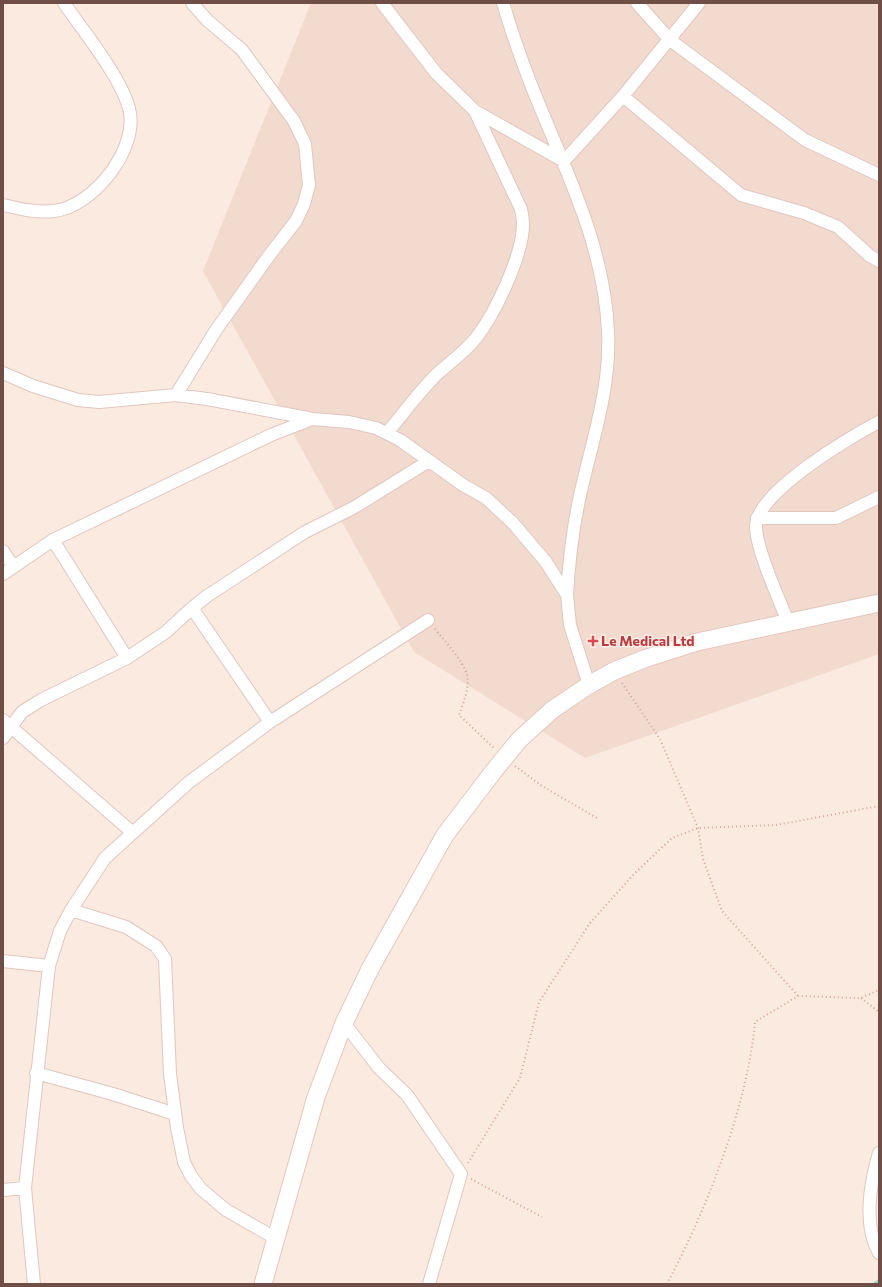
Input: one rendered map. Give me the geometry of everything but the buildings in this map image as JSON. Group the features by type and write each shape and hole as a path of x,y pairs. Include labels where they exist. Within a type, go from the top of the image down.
{"main road":[{"path":"263,1284 316,1097 344,1023 370,969 445,835 519,740 552,710 589,684 614,671 697,642 879,603"}],"street":[{"path":"3,205 27,210 55,211 81,201 108,177 125,152 131,129 130,109 121,86 64,3"},
{"path":"176,395 220,324 296,221 304,204 309,185 305,144 294,121 242,50 207,20 192,3"},
{"path":"382,3 436,73 475,111 564,161"},
{"path":"504,3 519,54 588,222 605,299 608,330 605,387 574,520 567,595 570,625 589,684"},
{"path":"637,3 670,40 805,140 879,175"},
{"path":"564,161 623,96 699,3"},
{"path":"623,96 742,195 804,213 838,227 870,256 879,261"},
{"path":"387,434 416,396 436,375 475,340 491,318 514,264 521,239 523,224 521,209 475,111"},
{"path":"3,373 33,386 78,400 99,402 176,395 208,399 313,419 349,422 376,428 400,440 429,462 486,498 512,522 546,562 567,595"},
{"path":"3,574 53,540 270,435 313,419"},
{"path":"788,622 759,543 756,527 757,518 766,502 811,464 858,432 879,422"},
{"path":"3,738 7,723 22,712 41,700 127,658 166,632 207,596 305,532 353,508 429,462"},
{"path":"757,518 836,518 879,497"},
{"path":"53,540 127,658"},
{"path":"3,551 13,566"},
{"path":"192,608 270,722"},
{"path":"34,1284 25,1188 36,1073 49,966 60,931 71,910 105,858 188,783 270,722 428,620"},
{"path":"7,723 132,832"},
{"path":"71,910 126,927 156,946 165,959 170,1074 175,1114 184,1162 191,1176 201,1189 226,1210 275,1238"},
{"path":"3,961 49,966"},
{"path":"344,1023 379,1068 406,1095 461,1174 429,1284"},
{"path":"36,1073 113,1094 175,1114"},
{"path":"879,1153 870,1200 869,1219 874,1245 879,1253"},
{"path":"3,1190 25,1188"}],"path":[{"path":"428,620 453,651 467,676 466,698 459,715 504,758 542,786 597,818"},
{"path":"614,671 660,739 698,828 703,859 722,910 798,996"},
{"path":"542,1217 461,1174 520,1078 539,1002 590,923 634,874 672,838 698,828 776,825 879,806"},
{"path":"667,1284 690,1240 730,1136 752,1054 755,1022 798,996 861,998 879,990"},
{"path":"861,998 879,1012"}],"shaded area":[{"path":"311,3 879,3 879,654 585,758 414,652 203,271"}],"waterway":[{"path":"875,1284 879,1281"}],"place":[{"name":"Le Medical Ltd","path":"593,641"}]}
